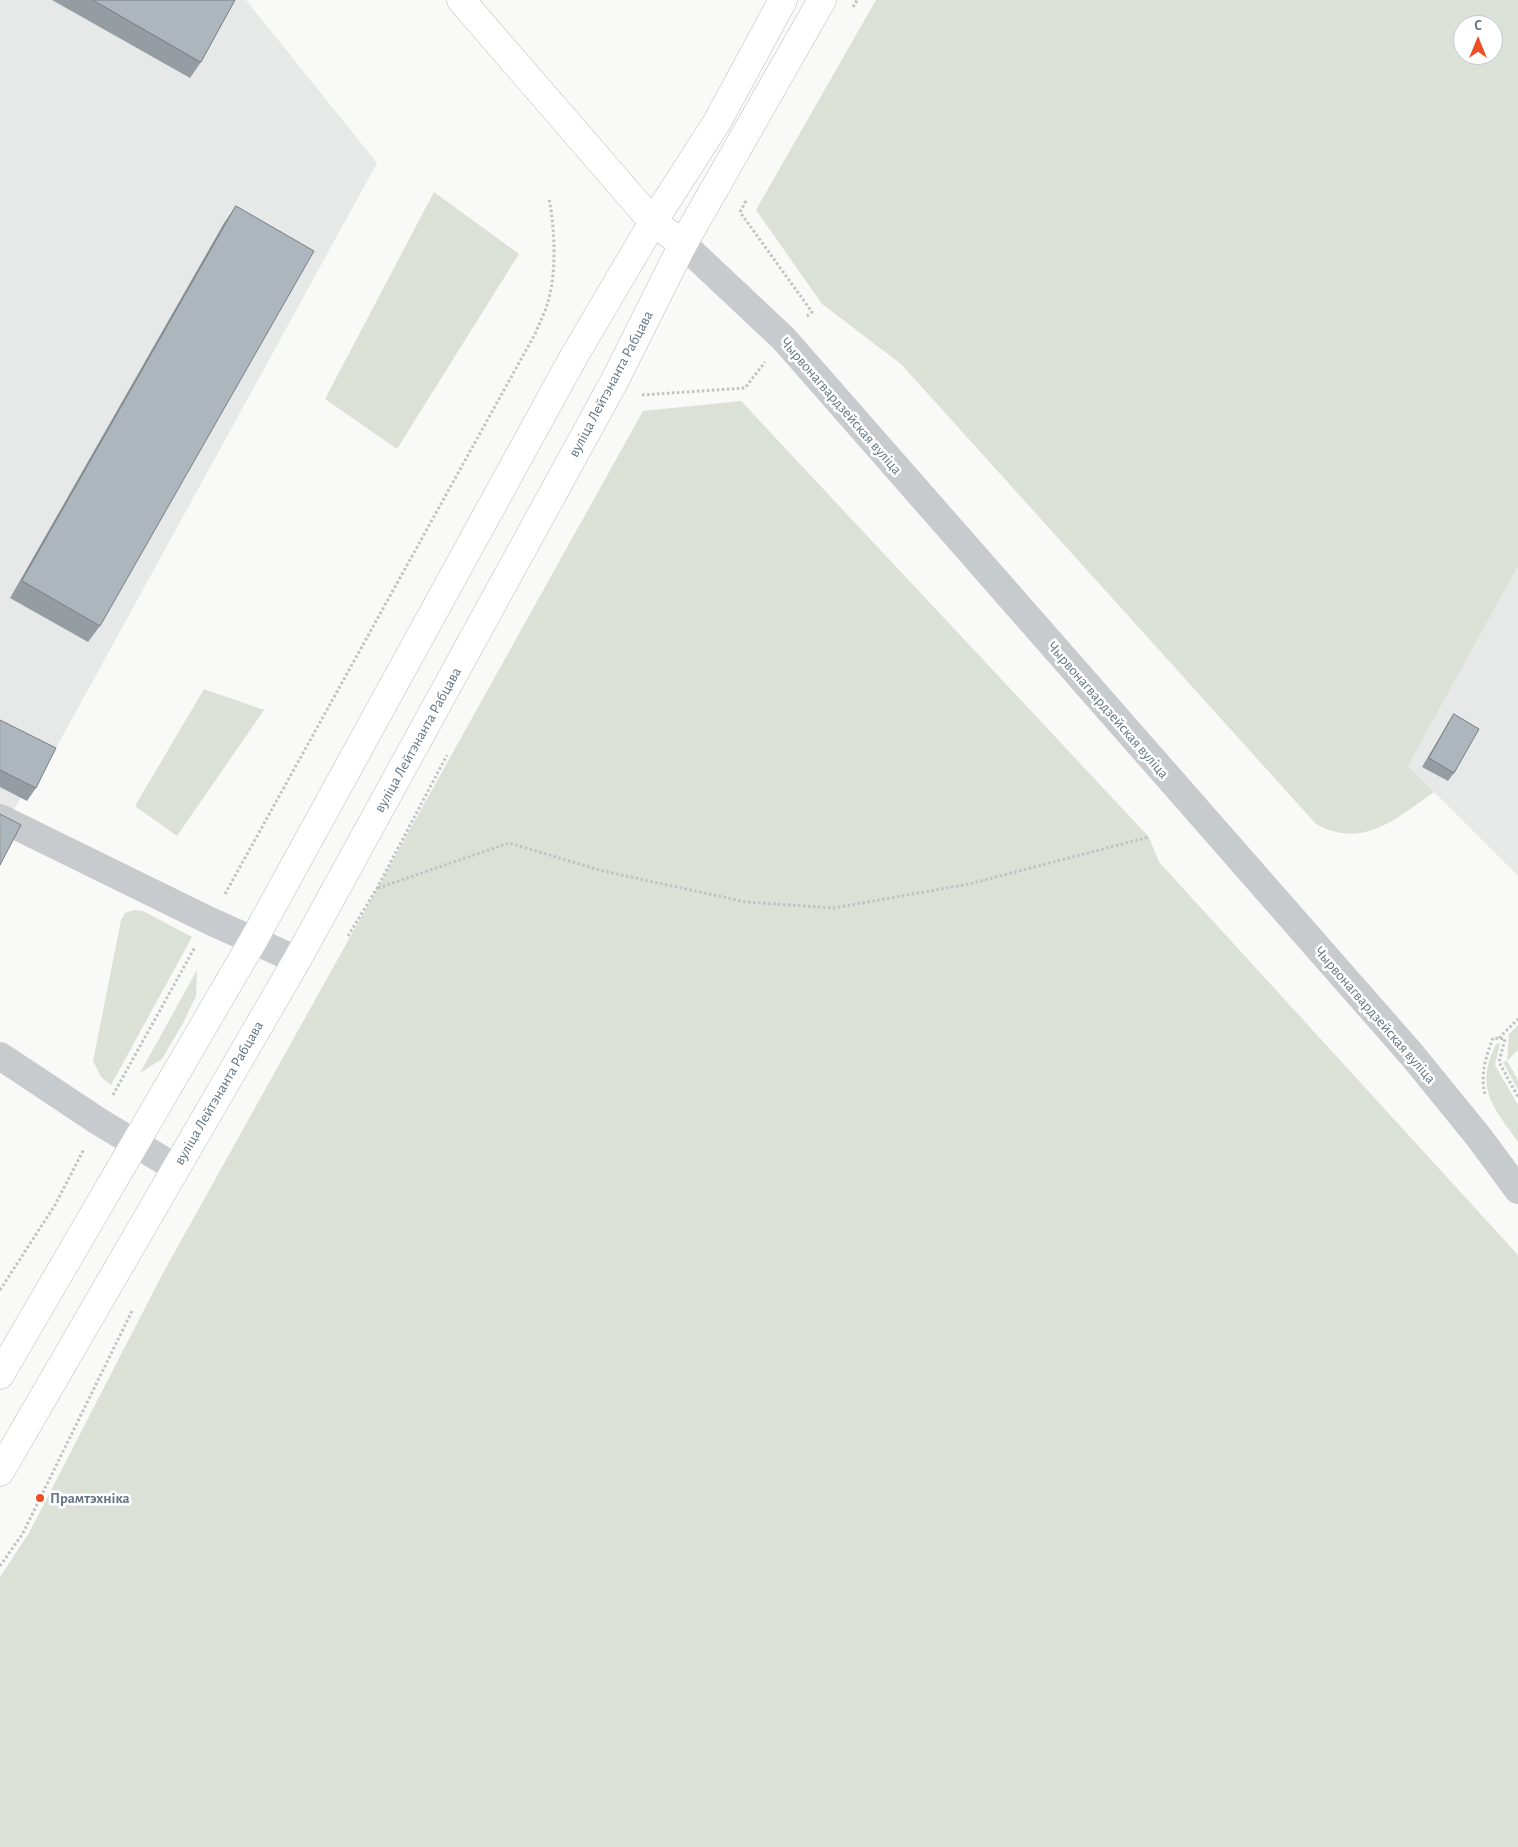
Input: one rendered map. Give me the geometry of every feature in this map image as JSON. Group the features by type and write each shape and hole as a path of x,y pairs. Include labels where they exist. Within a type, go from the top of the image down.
{"main road":[{"path":"461,0 653,222 683,244"},
{"path":"0,1375 254,941 569,366 653,222 717,122 783,0"},
{"name":"вуліца Лейтэнанта Рабцава","path":"0,1472 296,960 614,382 683,244 822,0"}],"street":[{"name":"Чырвонагвардзейская вуліца","path":"683,244 784,339 1412,1055 1478,1136 1518,1190"},
{"path":"0,818 210,921 296,960"},
{"path":"0,1056 176,1168"}],"path":[{"path":"853,9 857,0"},
{"path":"745,388 784,339 812,312 740,212 749,196"},
{"path":"0,1290 55,1205 98,1120 535,334 548,304 555,231 549,199"},
{"path":"377,888 509,843 603,871 746,902 834,908 969,884 1149,837"},
{"path":"1498,1038 1518,1019"},
{"path":"1486,1099 1482,1083 1486,1058 1493,1038 1505,1038 1499,1062 1518,1097"}],"shaded area":[{"path":"0,0 246,0 377,163 27,801 21,798 6,821 0,861"},
{"path":"876,0 1518,0 1518,566 1408,766 1434,792 1393,820 1364,832 1349,834 1333,831 1316,824 901,364 822,304 756,210"},
{"path":"434,192 519,254 397,449 325,399"},
{"path":"741,401 1149,837 1159,862 1518,1255 1518,1847 0,1847 0,1577 29,1533 163,1273 643,411"},
{"path":"1518,566 1518,876 1408,766"},
{"path":"204,689 264,710 177,836 135,806"},
{"path":"134,910 143,911 192,937 111,1085 101,1077 93,1061 121,920 125,913"},
{"path":"197,970 196,996 183,1023 162,1059 140,1073"},
{"path":"1518,1025 1518,1050 1507,1061 1509,1034"},
{"path":"1500,1043 1495,1065 1518,1105 1518,1142 1494,1107 1487,1085 1490,1059 1496,1044"},
{"path":"1507,1061 1518,1080 1518,1090 1503,1062"}],"building":[{"path":"93,0 235,0 201,62"},
{"path":"236,206 314,251 100,626 22,581"},
{"path":"1454,714 1479,729 1454,773 1429,758"},
{"path":"0,720 56,748 36,788 0,770"},
{"path":"0,814 21,825 0,865"}],"place":[{"name":"Прамтэхніка","path":"40,1498"}]}
